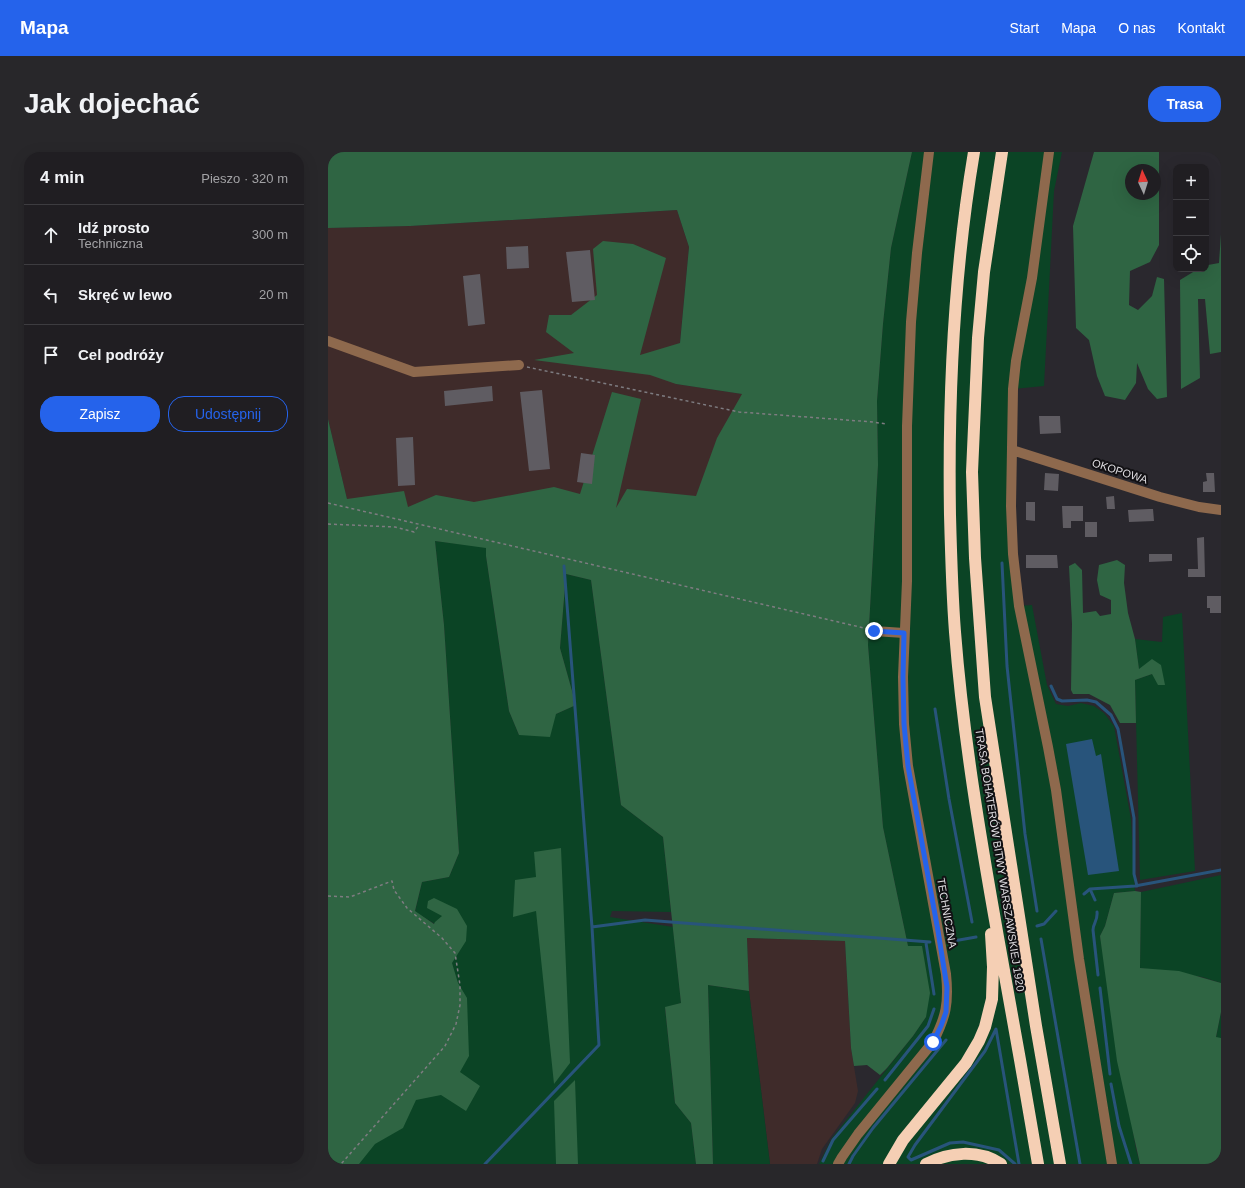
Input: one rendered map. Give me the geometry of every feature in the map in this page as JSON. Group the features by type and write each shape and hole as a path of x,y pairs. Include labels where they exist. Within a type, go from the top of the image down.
{"highway":[{"name":"TRASA BOHATERÓW BITWY WARSZAWSKIEJ 1920","path":"974,152 966,201 954,336 949,467 951,560 955,631 962,705 973,792 1038,1164"},
{"name":"TRASA BOHATERÓW BITWY WARSZAWSKIEJ 1920","path":"1002,152 984,272 978,345 972,472 975,558 985,697 1029,979 1060,1164"},
{"path":"889,1164 903,1140 966,1063 979,1041 985,1027 992,999 993,967 988,880"},
{"path":"926,1164 937,1158 960,1154 977,1155 994,1160 1000,1164"}],"street":[{"name":"TECHNICZNA","path":"838,1164 858,1134 927,1050 941,1026 946,1012 946,974 908,766 904,724 903,677 907,580 907,426 911,322 917,253 929,152"},
{"path":"1049,152 1033,271 1016,361 1013,389 1011,506 1013,554 1019,606 1056,790 1079,959 1112,1164"},
{"path":"328,341 414,372 520,365"},
{"name":"OKOPOWA","path":"1012,450 1160,497 1221,510"},
{"path":"874,631 904,633"}],"path":[{"path":"520,365 739,412 886,424"},
{"path":"328,503 874,631"},
{"path":"328,524 395,527 414,532 419,525"},
{"path":"328,896 350,897 392,881 394,890 407,908 442,938 455,953 460,985 460,1005 456,1024 445,1046 341,1164"}],"shaded area":[{"path":"677,210 689,247 676,384 742,394 721,589 347,499 328,419 328,228 410,226"},
{"path":"747,938 845,941 851,1048 858,1091 855,1103 822,1149 817,1164 770,1164 749,991"}],"green space":[{"path":"328,152 912,152 891,248 883,324 877,401 878,465 868,645 883,827 908,946 922,946 930,993 926,1017 913,1036 880,1075 867,1065 854,1066 851,1048 845,941 747,938 749,991 708,985 713,1164 696,1164 691,1123 675,1103 665,1007 681,1003 663,837 621,805 591,580 566,574 560,648 576,705 556,714 550,737 519,735 509,711 486,548 435,541 444,625 459,853 449,877 422,882 415,911 434,924 442,916 427,908 428,901 434,898 457,909 467,926 466,941 452,963 458,983 467,998 469,1056 460,1072 480,1086 466,1111 441,1095 416,1100 403,1128 375,1144 359,1164 328,1164 328,419 347,499 404,491 408,507 436,495 474,502 554,487 580,494 612,392 641,399 616,508 627,489 696,496 717,438 742,394 676,384 650,375 534,360 574,353 546,332 549,315 571,315 597,295 593,249 603,241 633,244 666,258 640,355 680,343 689,247 677,210 410,226 328,228"},
{"path":"912,152 1062,152 1054,191 1044,386 1013,389 1012,450 1019,606 1032,605 1047,685 1056,704 1068,706 1081,703 1094,706 1104,713 1114,726 1131,819 1135,891 1114,893 1105,926 1100,936 1136,1149 1140,1164 819,1164 832,1138 913,1036 926,1017 908,946 883,827 868,645 878,465 877,401 883,324 891,248"},
{"path":"1094,152 1159,152 1159,164 1125,164 1125,200 1159,200 1159,245 1150,262 1130,271 1129,305 1138,310 1152,296 1157,277 1164,279 1167,397 1157,399 1148,389 1137,363 1136,383 1125,400 1105,396 1097,376 1089,340 1076,328 1073,226"},
{"path":"1221,234 1221,352 1210,354 1205,299 1198,299 1200,378 1181,389 1180,280 1193,272 1209,272 1209,265 1219,263"},
{"path":"435,541 486,547 486,556 509,711 519,735 556,714 576,705 560,648 566,574 591,580 621,805 663,837 671,912 612,911 610,917 673,927 681,1003 665,1008 675,1103 691,1123 696,1164 329,1164 435,924 415,912 422,882 449,877 459,853 444,625"},
{"path":"1117,560 1125,565 1124,583 1128,613 1135,639 1139,669 1152,659 1161,665 1165,685 1158,685 1152,674 1135,680 1136,723 1120,723 1110,705 1089,694 1073,694 1071,690 1072,624 1069,566 1075,563 1082,570 1083,613 1096,611 1100,616 1111,614 1111,600 1100,595 1097,580 1099,565"},
{"path":"1182,613 1195,871 1140,880 1135,680 1152,674 1161,665 1139,670 1135,639 1162,642 1163,617"},
{"path":"561,848 570,1063 554,1084 536,911 513,917 515,880 536,877 534,852"},
{"path":"1221,875 1221,983 1202,977 1140,968 1141,892"},
{"path":"1135,891 1141,892 1140,968 1179,971 1221,983 1221,1012 1216,1037 1221,1038 1221,1164 1140,1164 1117,1061 1100,936 1105,926 1114,893"},
{"path":"708,985 749,991 770,1164 713,1164"},
{"path":"1221,1012 1221,1038 1216,1038"},
{"path":"575,1080 578,1164 556,1164 554,1101"}],"water":[{"path":"1092,739 1096,756 1101,754 1119,871 1088,875 1066,744"}],"building":[{"path":"528,246 529,268 507,269 506,247"},
{"path":"590,250 595,300 572,302 566,252"},
{"path":"480,274 485,324 468,326 463,276"},
{"path":"492,386 493,401 445,406 444,391"},
{"path":"542,390 550,469 529,471 520,392"},
{"path":"1039,416 1060,416 1061,433 1040,434"},
{"path":"413,437 415,485 398,486 396,438"},
{"path":"581,453 595,455 592,484 577,482"},
{"path":"1045,473 1059,474 1058,491 1044,490"},
{"path":"1206,473 1214,473 1215,492 1203,492 1203,482 1207,481"},
{"path":"1114,496 1115,509 1107,509 1106,497"},
{"path":"1026,502 1035,502 1035,521 1026,520"},
{"path":"1062,506 1083,506 1083,521 1071,521 1071,528 1063,528"},
{"path":"1153,509 1154,521 1129,522 1128,510"},
{"path":"1085,522 1097,522 1097,537 1085,537"},
{"path":"1204,537 1205,577 1188,577 1188,569 1198,569 1197,538"},
{"path":"1149,554 1172,554 1172,561 1149,562"},
{"path":"1026,555 1057,555 1058,568 1026,568"},
{"path":"1207,596 1221,596 1221,613 1210,613 1210,608 1207,608"}],"waterway":[{"path":"1002,563 1007,666 1025,834 1037,911"},
{"path":"485,1164 599,1045 592,927 564,566"},
{"path":"1051,686 1057,699 1062,701 1087,700 1096,702 1111,715 1118,729 1134,818 1134,874 1137,886"},
{"path":"935,709 949,799 972,922"},
{"path":"1084,894 1090,889 1135,886 1221,870"},
{"path":"1090,889 1095,900"},
{"path":"1037,926 1044,924 1056,911"},
{"path":"1097,912 1097,918 1093,930 1098,975"},
{"path":"592,927 645,920 930,942"},
{"path":"948,942 976,937"},
{"path":"1041,939 1080,1164"},
{"path":"926,943 934,994"},
{"path":"1100,988 1110,1074"},
{"path":"885,1080 928,1026 934,1009"},
{"path":"1015,1164 999,1150 963,1142 950,1143 911,1160 908,1157 915,1145 985,1051 996,1029 1019,1164"},
{"path":"849,1164 873,1128 946,1040"},
{"path":"1111,1084 1119,1126 1131,1164"},
{"path":"823,1161 833,1140 877,1089"}],"route":[{"path":"874,631 904,633 904,724 908,766 946,974 947,987 946,1012 933,1042"}]}
